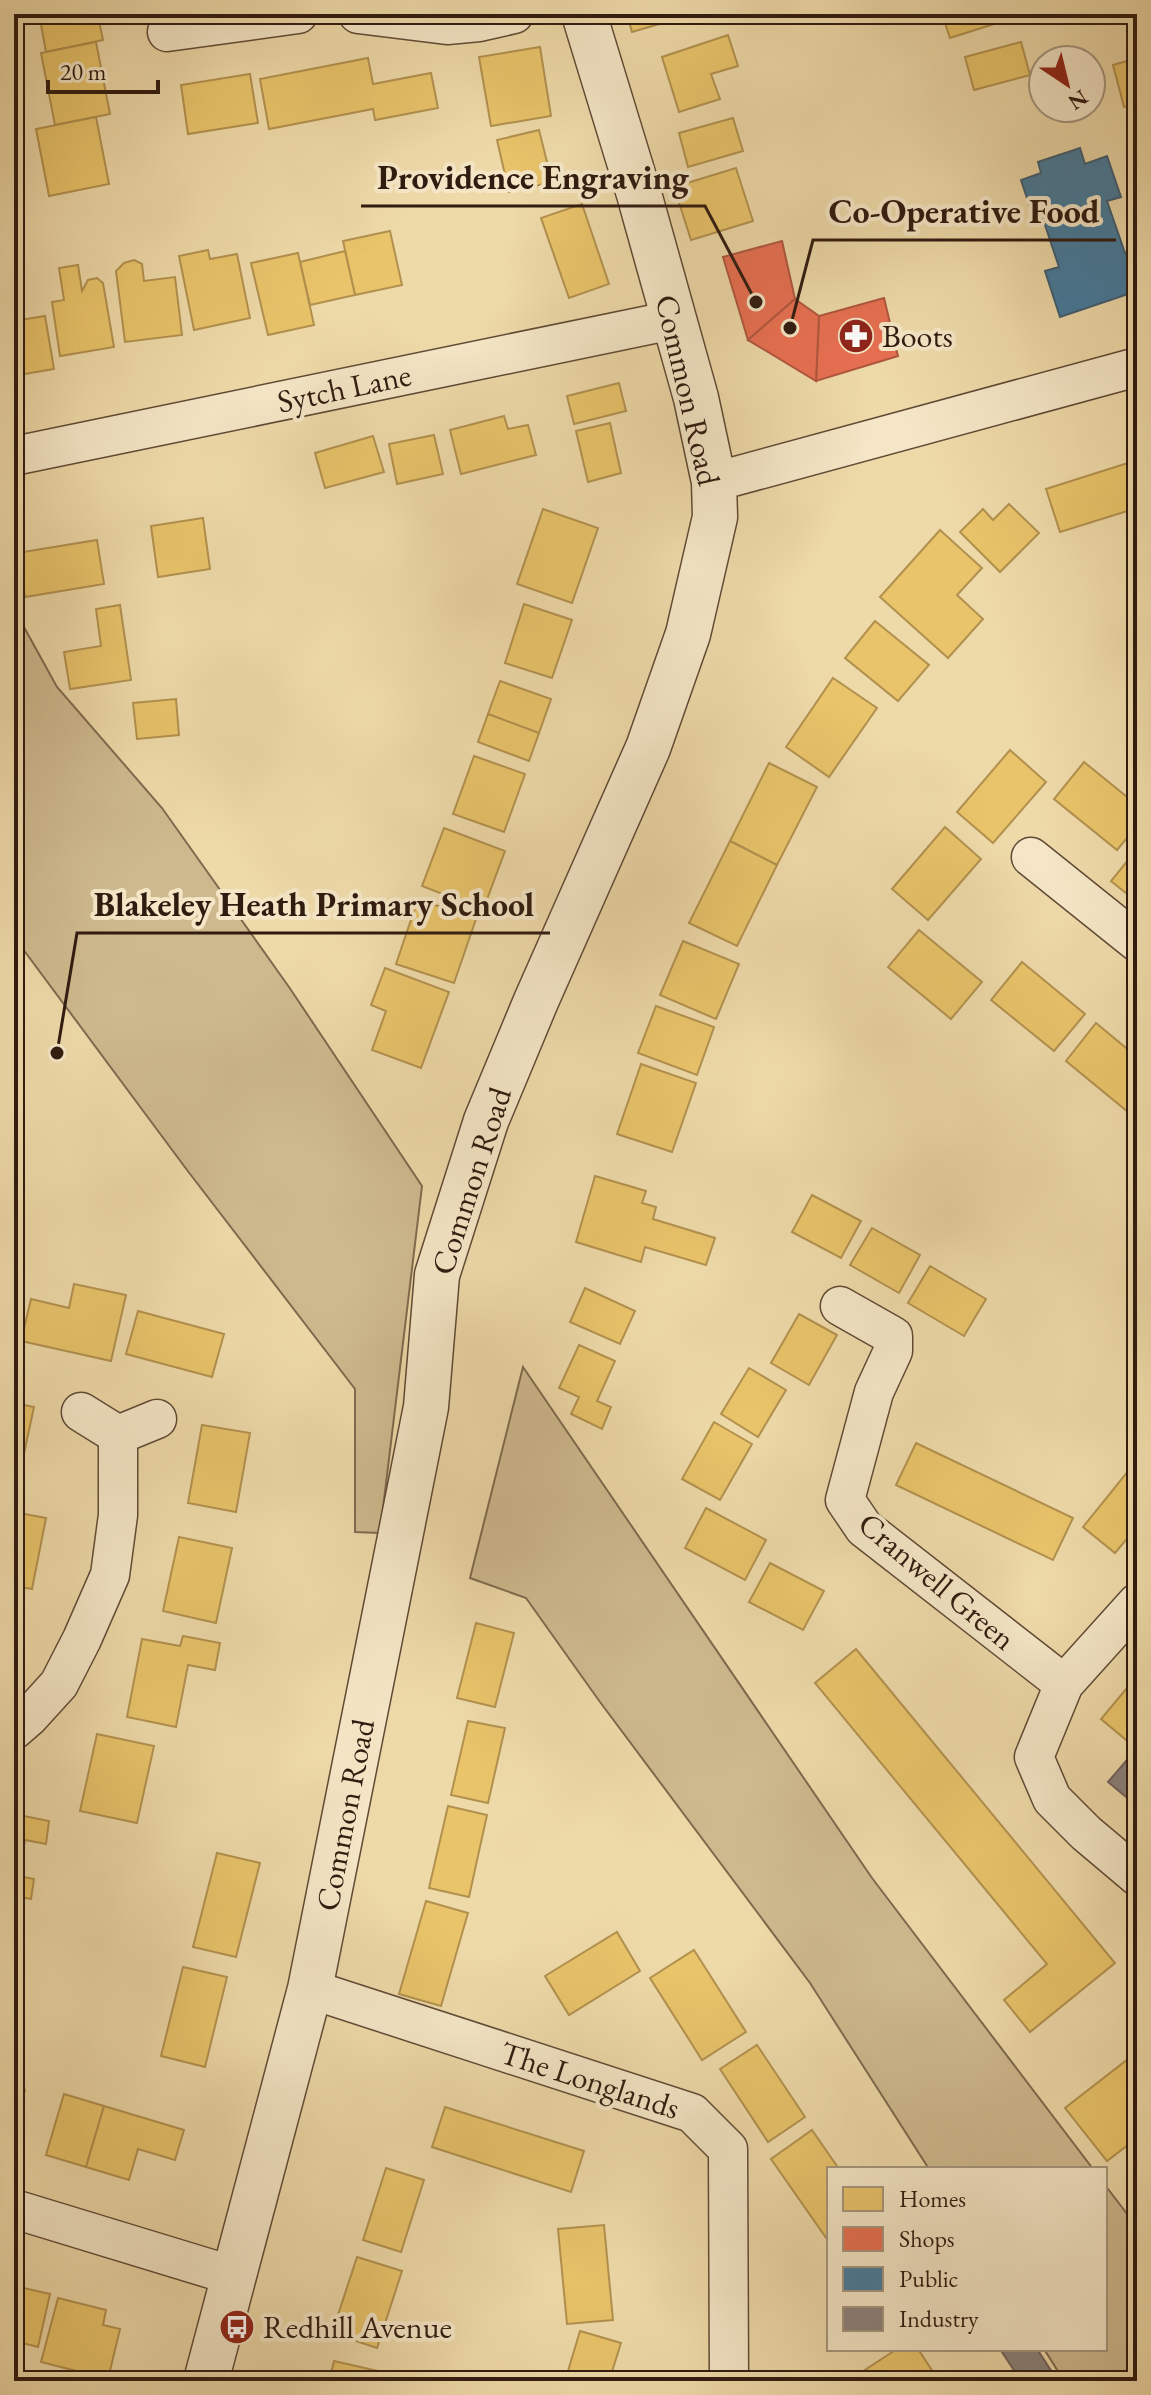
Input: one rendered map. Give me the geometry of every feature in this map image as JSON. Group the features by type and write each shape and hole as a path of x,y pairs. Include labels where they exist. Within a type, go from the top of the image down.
{"street":[{"path":"167,32 212,20 298,14"},
{"path":"358,14 447,25 514,14"},
{"name":"Common Road","path":"206,2381 310,1989 426,1407 437,1275 486,1121 648,748 688,634 715,517 714,482 696,398 584,14"},
{"name":"Sytch Lane","path":"14,456 673,320"},
{"path":"714,482 1137,367"},
{"path":"1031,857 1137,942"},
{"name":"Cranwell Green","path":"840,1306 893,1336 893,1351 874,1392 845,1500 864,1528 1064,1684"},
{"path":"81,1412 118,1435"},
{"path":"118,1435 157,1419"},
{"path":"14,1730 59,1684 110,1575 118,1515 118,1435"},
{"path":"1137,1603 1064,1684 1034,1757 1052,1799 1137,1876"},
{"name":"The Longlands","path":"310,1989 692,2113 728,2149 729,2381"},
{"path":"14,2209 234,2276"}],"shaded area":[{"path":"14,609 57,687 162,808 289,987 422,1186 380,1533 355,1532 355,1389 14,937"},
{"path":"523,1367 872,1878 1091,2167 928,2167 810,1983 526,1598 470,1578"},
{"path":"1107,2188 1137,2227 1137,2381 1064,2381 1045,2351 1107,2351"}],"building: Homes":[{"path":"39,14 106,14 107,19 99,21 103,40 46,52"},
{"path":"627,14 687,14 687,16 632,32"},
{"path":"942,14 991,14 994,24 950,38"},
{"path":"728,35 738,66 711,74 720,99 679,112 662,57"},
{"path":"96,42 110,114 55,125 41,53"},
{"path":"1021,42 1027,76 974,90 965,57"},
{"path":"540,47 551,116 491,126 479,57"},
{"path":"368,58 373,84 431,73 438,108 375,120 373,109 269,129 260,79"},
{"path":"1137,58 1137,103 1124,107 1113,65"},
{"path":"250,74 258,123 188,134 181,85"},
{"path":"96,117 109,184 49,196 36,129"},
{"path":"733,118 743,151 688,167 679,133"},
{"path":"539,130 552,182 509,192 497,140"},
{"path":"736,168 753,221 691,240 674,187"},
{"path":"582,204 609,284 569,298 541,218"},
{"path":"390,231 402,285 355,295 343,241"},
{"path":"208,250 210,259 237,254 250,318 194,330 179,256"},
{"path":"345,251 355,295 310,305 300,262"},
{"path":"298,253 314,325 268,335 251,263"},
{"path":"134,260 142,264 144,281 175,277 182,335 125,342 116,271 124,263"},
{"path":"78,265 82,291 88,280 97,278 103,283 114,347 60,356 52,302 64,300 59,268"},
{"path":"45,316 54,369 19,375 14,321"},
{"path":"619,383 626,411 574,424 567,396"},
{"path":"504,416 508,429 528,425 536,455 461,474 450,430"},
{"path":"610,423 621,473 588,482 576,431"},
{"path":"434,435 443,474 397,484 389,444"},
{"path":"373,436 384,472 325,488 315,453"},
{"path":"1131,462 1137,481 1137,508 1060,532 1046,489"},
{"path":"1009,504 1039,533 1000,572 960,532 983,509 993,520"},
{"path":"543,509 598,528 572,603 517,584"},
{"path":"203,518 210,569 158,577 151,526"},
{"path":"940,530 982,568 957,595 983,619 948,658 880,597"},
{"path":"97,540 104,584 25,597 17,553"},
{"path":"524,604 572,620 552,678 505,663"},
{"path":"120,605 131,680 70,689 64,652 101,646 96,609"},
{"path":"875,621 929,665 898,701 845,658"},
{"path":"833,678 877,708 829,777 786,747"},
{"path":"500,681 551,699 539,733 488,714"},
{"path":"176,699 179,735 137,739 133,703"},
{"path":"488,714 539,733 529,761 478,742"},
{"path":"1010,750 1046,782 993,843 957,812"},
{"path":"474,756 525,774 504,832 453,814"},
{"path":"1084,762 1137,805 1137,826 1117,850 1054,799"},
{"path":"769,763 817,787 777,865 730,841"},
{"path":"945,827 981,859 928,920 892,889"},
{"path":"444,828 505,851 483,910 422,886"},
{"path":"730,841 777,865 737,946 689,923"},
{"path":"1137,849 1137,902 1111,881"},
{"path":"418,899 476,919 454,983 396,964"},
{"path":"919,930 982,982 951,1019 888,967"},
{"path":"683,941 739,964 716,1019 660,995"},
{"path":"1022,962 1085,1014 1054,1051 991,1000"},
{"path":"385,968 449,992 421,1068 372,1050 386,1011 371,1005"},
{"path":"656,1006 714,1027 697,1075 638,1053"},
{"path":"1096,1023 1137,1057 1137,1101 1128,1112 1066,1061"},
{"path":"641,1064 696,1083 672,1152 617,1134"},
{"path":"595,1176 646,1191 642,1203 656,1207 653,1219 715,1238 706,1265 645,1247 641,1262 576,1242"},
{"path":"812,1195 861,1221 841,1258 792,1232"},
{"path":"872,1228 920,1255 899,1293 850,1265"},
{"path":"930,1266 986,1299 964,1336 908,1303"},
{"path":"74,1284 126,1295 111,1361 21,1341 31,1299 69,1308"},
{"path":"585,1288 635,1311 620,1344 570,1322"},
{"path":"138,1311 224,1334 212,1377 126,1354"},
{"path":"799,1314 837,1335 809,1385 771,1363"},
{"path":"579,1345 615,1361 597,1401 611,1407 602,1429 571,1414 579,1397 559,1388"},
{"path":"749,1368 786,1390 758,1437 721,1414"},
{"path":"14,1403 34,1407 17,1486 14,1486"},
{"path":"714,1422 752,1444 720,1500 682,1479"},
{"path":"202,1425 250,1433 236,1512 188,1503"},
{"path":"916,1443 1073,1518 1053,1560 896,1485"},
{"path":"1137,1460 1137,1527 1115,1553 1083,1527"},
{"path":"706,1508 766,1540 745,1580 685,1548"},
{"path":"14,1512 46,1518 32,1589 14,1586"},
{"path":"179,1537 232,1548 216,1623 163,1611"},
{"path":"770,1563 824,1591 803,1630 749,1602"},
{"path":"476,1623 514,1633 495,1707 457,1698"},
{"path":"183,1636 220,1643 215,1670 188,1665 176,1727 127,1717 142,1639 180,1646"},
{"path":"856,1649 1115,1963 1030,2032 1004,2000 1047,1964 815,1683"},
{"path":"1137,1676 1137,1749 1101,1719"},
{"path":"468,1721 505,1728 488,1803 451,1795"},
{"path":"97,1734 154,1746 137,1823 80,1811"},
{"path":"448,1806 487,1815 469,1897 429,1888"},
{"path":"14,1814 49,1821 46,1844 25,1840 18,1876 34,1879 31,1899 14,1896"},
{"path":"217,1853 260,1863 236,1957 193,1947"},
{"path":"426,1901 468,1913 441,2006 399,1994"},
{"path":"617,1932 640,1971 569,2015 545,1976"},
{"path":"694,1950 746,2032 702,2060 650,1978"},
{"path":"183,1967 227,1977 205,2067 161,2056"},
{"path":"757,2045 805,2117 768,2142 720,2069"},
{"path":"1137,2052 1137,2138 1107,2161 1065,2108"},
{"path":"14,2087 25,2090 14,2131"},
{"path":"64,2094 104,2106 86,2167 46,2155"},
{"path":"104,2106 184,2130 175,2160 138,2149 129,2180 86,2167"},
{"path":"445,2107 584,2151 571,2192 432,2147"},
{"path":"812,2130 838,2167 827,2167 827,2239 771,2159"},
{"path":"386,2168 424,2180 401,2252 363,2240"},
{"path":"604,2225 613,2320 567,2324 558,2229"},
{"path":"357,2257 402,2271 377,2348 332,2333"},
{"path":"15,2286 50,2294 38,2347 14,2341"},
{"path":"58,2298 106,2310 103,2325 120,2329 108,2379 41,2362"},
{"path":"580,2331 621,2343 609,2381 565,2381"},
{"path":"894,2351 919,2351 937,2378 933,2381 848,2381"},
{"path":"334,2361 378,2371 376,2381 329,2381"}],"building: Shops":[{"path":"782,241 795,299 748,340 723,257"},
{"name":"Boots","path":"884,298 898,356 816,381 819,316"},
{"path":"795,299 819,316 816,381 748,340"}],"building: Public":[{"path":"1080,148 1085,164 1107,156 1121,197 1107,201 1125,253 1137,249 1137,291 1060,317 1045,271 1059,267 1043,219 1035,222 1021,180 1041,173 1038,162"}],"building: Industry":[{"path":"1127,1760 1137,1768 1137,1806 1108,1782"},
{"path":"1001,2351 1038,2351 1052,2372 1038,2381 1021,2381"}],"place":[{"name":"Providence Engraving","path":"756,302"},
{"name":"Co-Operative Food","path":"790,328"},
{"name":"Boots","path":"856,336"},
{"name":"Blakeley Heath Primary School","path":"57,1053"},
{"name":"Redhill Avenue","path":"237,2327"}]}
